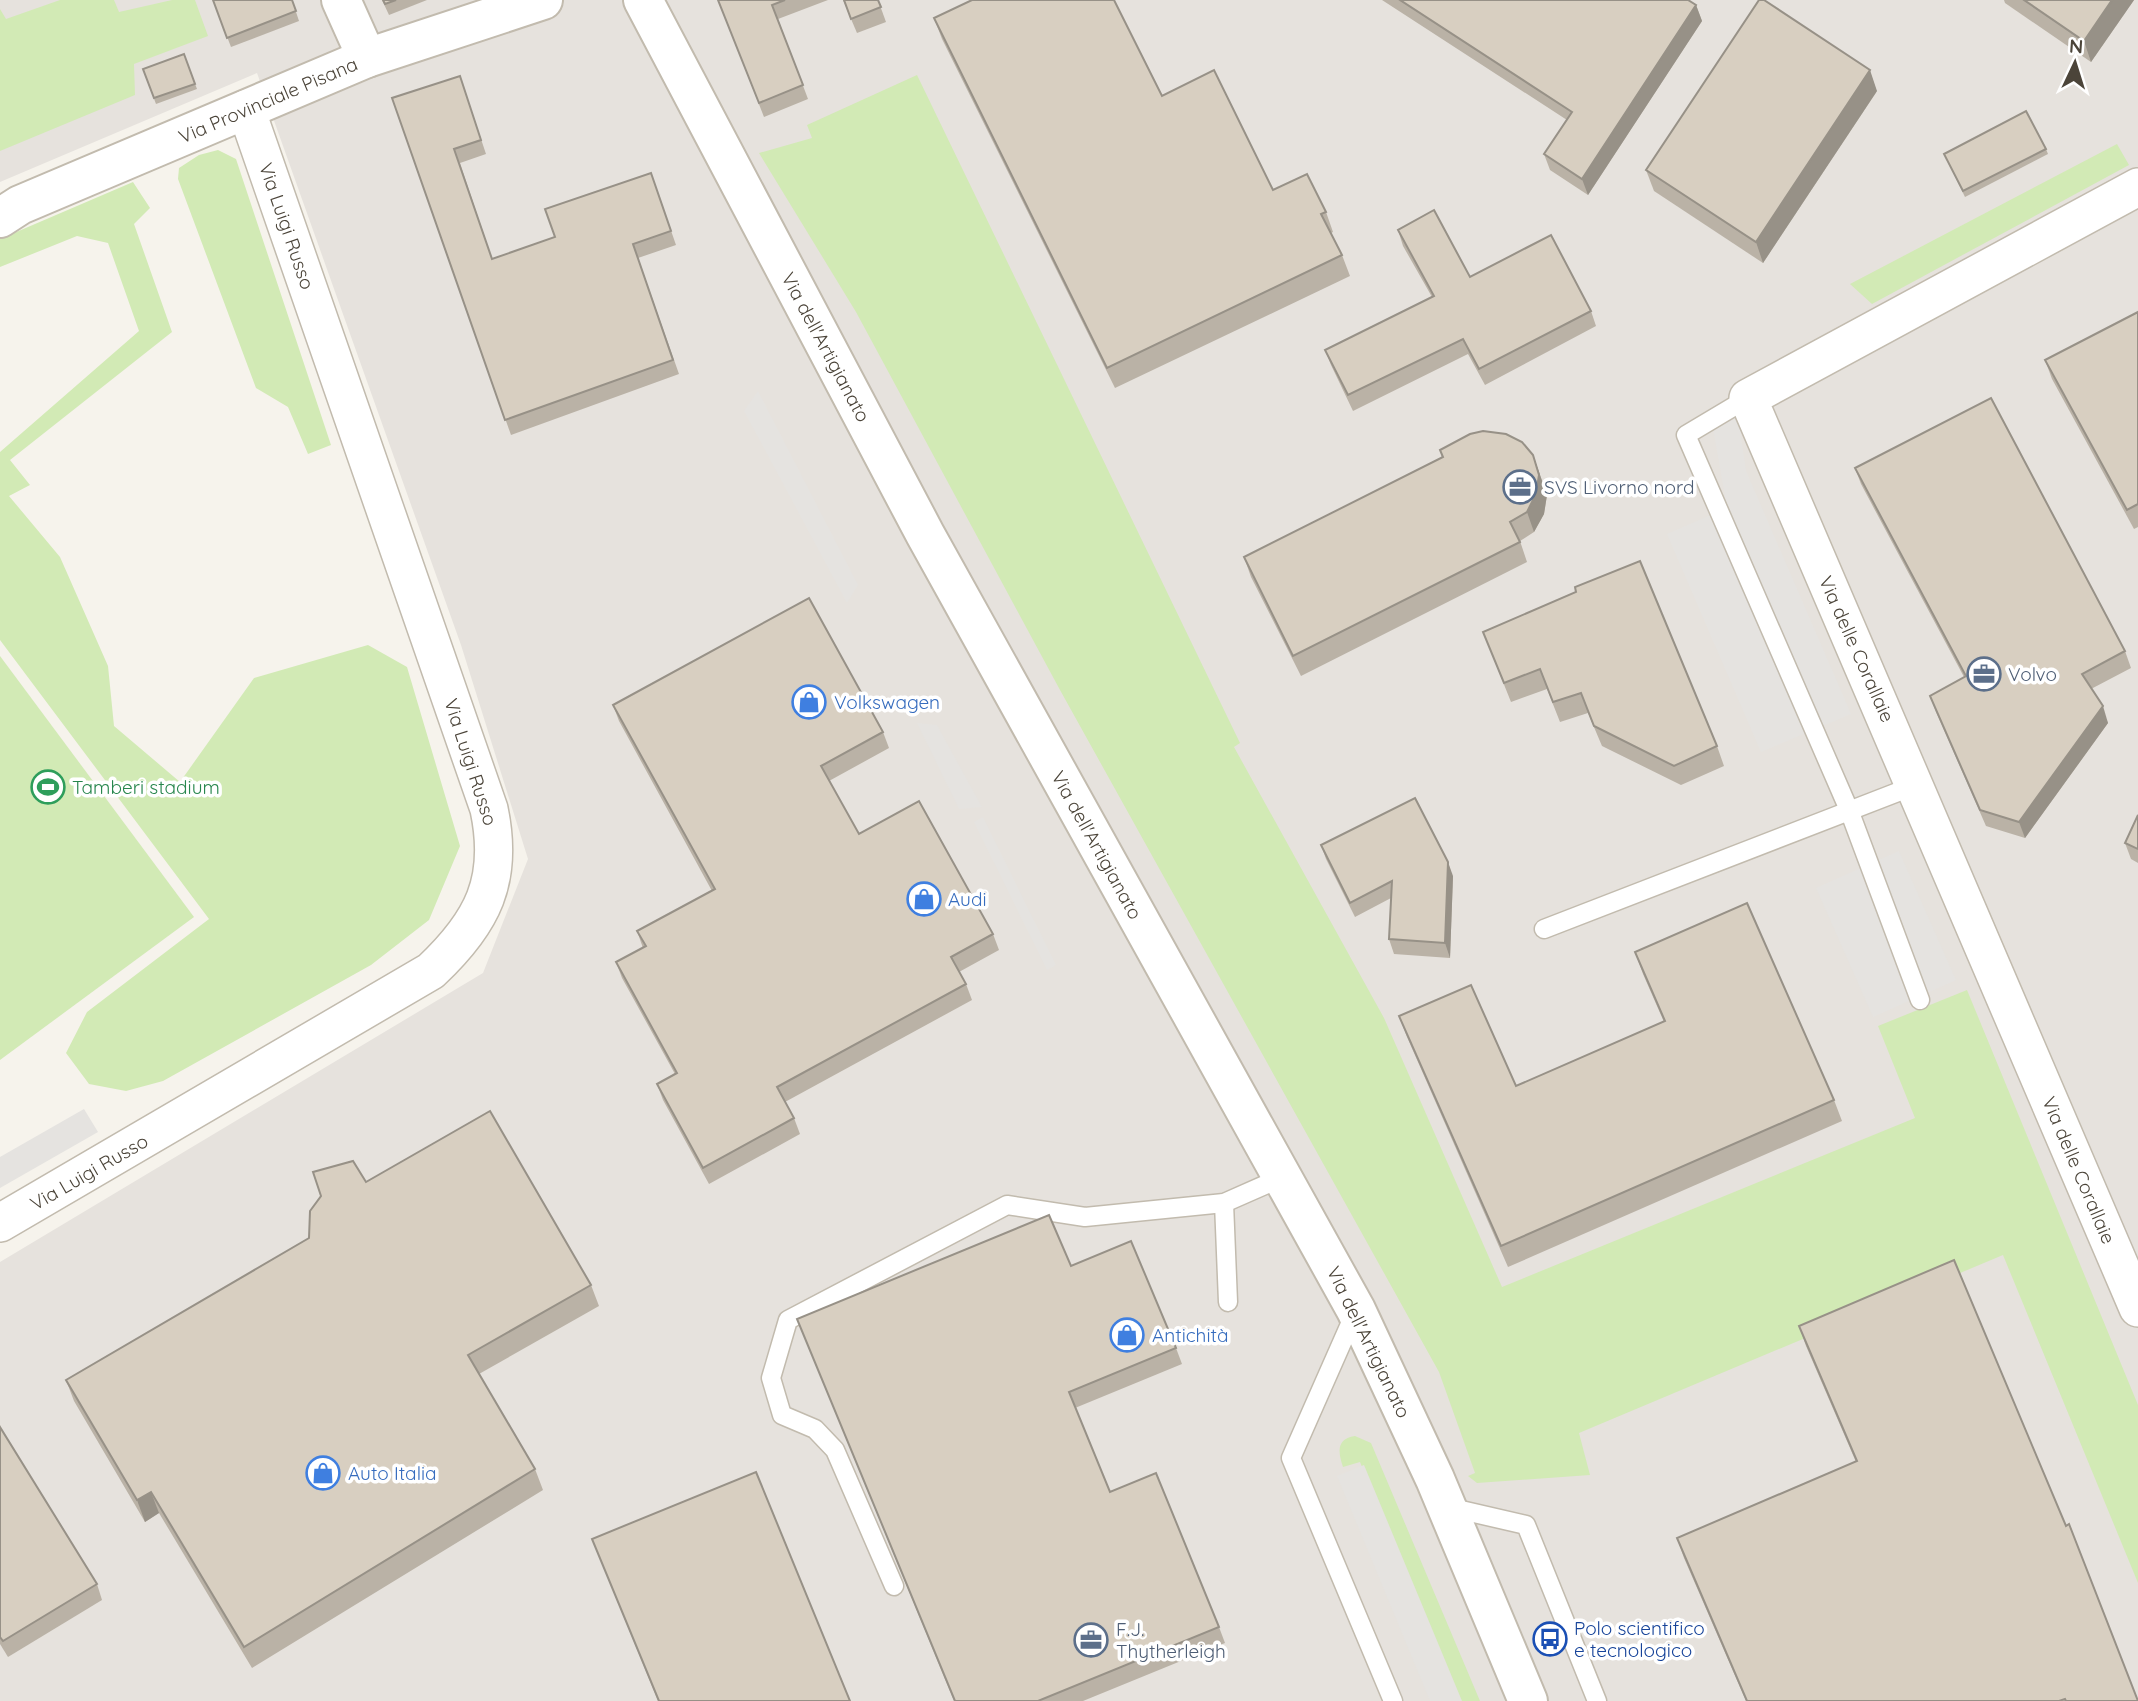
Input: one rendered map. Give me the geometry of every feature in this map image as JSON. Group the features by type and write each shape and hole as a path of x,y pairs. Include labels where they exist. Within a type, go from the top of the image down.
{"street":[{"path":"341,0 367,58"},
{"name":"Via Provinciale Pisana","path":"0,218 20,205 367,58 543,0"},
{"name":"Via dell'Artigianato","path":"643,0 925,534 1170,978 1229,1077 1356,1310 1447,1506 1528,1701"},
{"name":"Via Luigi Russo","path":"0,1223 431,971 469,930 493,874 495,839 489,809 246,109"},
{"path":"1748,398 2138,187"},
{"name":"Via delle Corallaie","path":"1748,398 2138,1308"}],"lane":[{"path":"1748,398 1686,435 1849,810 1920,1000"},
{"path":"1544,929 1916,785"},
{"path":"894,1586 835,1450 815,1429 782,1415 771,1378 788,1320 1007,1205 1085,1217 1224,1203 1283,1177"},
{"path":"1224,1203 1228,1303"},
{"path":"1356,1310 1291,1458 1393,1701"},
{"path":"1447,1506 1526,1525 1597,1701"}],"shaded area":[{"path":"0,0 2138,0 2138,1701 0,1701 0,1262 483,973 528,859 461,645 257,73 0,182"},
{"path":"758,391 858,585 847,603 744,411"},
{"path":"1743,415 1741,437 1746,471 1851,714 1761,752 1667,534 1727,508 1713,428"},
{"path":"917,723 937,725 982,807 959,809"},
{"path":"983,817 1056,965 1047,970 974,822"},
{"path":"1899,851 1956,980 1873,1017 1816,888"},
{"path":"84,1109 98,1132 0,1188 0,1157"},
{"path":"1364,1465 1462,1701 1430,1701 1337,1476"}],"green space":[{"path":"60,0 114,0 119,12 172,0 195,0 208,36 134,64 135,95 0,151 0,9 6,19"},
{"path":"917,75 1240,743 1234,747 1384,1018 1502,1287 1915,1118 1878,1026 1967,990 2138,1405 2138,1583 2003,1255 1579,1433 1590,1475 1477,1483 1468,1476 1475,1473 1439,1372 1060,690 856,312 759,153 812,138 807,125"},
{"path":"2117,144 2129,165 1872,304 1850,284"},
{"path":"218,150 236,159 331,445 308,454 288,407 256,388 178,179 179,168 199,155"},
{"path":"133,182 150,208 134,224 172,332 10,460 30,485 9,496 60,557 108,666 114,726 180,782 254,678 368,645 407,667 460,846 429,920 371,965 163,1081 126,1091 89,1084 66,1053 87,1012 209,919 0,640 0,452 139,331 108,243 77,236 0,267 0,239"},
{"name":"Tamberi stadium","path":"0,656 194,917 0,1060"},
{"path":"1355,1436 1371,1443 1480,1701 1461,1701 1360,1462 1343,1467 1340,1447 1344,1440"}],"building":[{"path":"213,0 292,0 296,11 227,38"},
{"path":"718,0 785,0 772,5 803,85 759,103"},
{"path":"844,0 878,0 881,7 851,19"},
{"path":"972,0 1114,0 1162,96 1214,70 1273,190 1307,174 1326,212 1321,214 1342,255 1107,368 934,18"},
{"path":"1400,0 1688,0 1696,5 1582,179 1544,154 1572,112"},
{"path":"1759,0 1764,0 1870,70 1756,242 1646,170"},
{"path":"2024,0 2112,0 2084,41"},
{"path":"184,54 195,84 154,98 143,69"},
{"path":"460,76 481,140 454,149 492,259 555,237 545,209 651,173 671,231 633,244 673,360 505,420 392,98"},
{"path":"2026,111 2046,149 1963,191 1944,154"},
{"path":"1434,210 1470,277 1551,235 1591,311 1479,369 1463,339 1348,395 1325,350 1434,296 1398,230"},
{"path":"2138,312 2138,504 2127,510 2045,360"},
{"path":"1991,398 2125,651 2082,674 2103,706 2019,822 1980,810 1930,696 1966,676 1855,468"},
{"path":"1483,431 1506,434 1522,442 1533,455 1539,475 1536,494 1527,512 1510,522 1520,542 1293,656 1244,557 1443,457 1440,450 1470,434"},
{"path":"1640,561 1717,746 1674,766 1594,726 1581,693 1553,702 1540,669 1504,683 1483,632 1576,592 1575,587"},
{"path":"809,598 883,732 821,766 859,834 919,801 993,934 951,957 966,984 777,1087 794,1118 703,1168 657,1084 677,1073 616,962 646,946 637,931 715,889 613,705"},
{"path":"1415,798 1448,862 1445,943 1389,939 1392,881 1350,903 1321,845"},
{"path":"2138,815 2138,849 2125,843"},
{"path":"1747,903 1834,1100 1501,1246 1399,1016 1471,985 1516,1086 1665,1021 1635,952"},
{"path":"490,1111 591,1285 468,1355 535,1469 244,1647 151,1492 137,1500 66,1380 309,1238 310,1211 321,1196 313,1172 353,1161 366,1182"},
{"path":"1049,1215 1071,1266 1131,1241 1176,1348 1069,1392 1110,1492 1156,1473 1219,1627 1038,1701 955,1701 797,1319"},
{"path":"1954,1260 2066,1526 2069,1524 2138,1701 1747,1701 1677,1538 1857,1461 1799,1326"},
{"path":"0,1427 97,1584 3,1641 0,1637"},
{"path":"756,1472 850,1701 659,1701 592,1539"}],"place":[{"name":"SVS Livorno nord","path":"1520,487"},
{"name":"Volvo","path":"1984,674"},
{"name":"Volkswagen","path":"809,702"},
{"name":"Tamberi stadium","path":"48,787"},
{"name":"Audi","path":"924,899"},
{"name":"Antichità","path":"1127,1335"},
{"name":"Auto Italia","path":"323,1473"},
{"name":"Polo scientifico e tecnologico","path":"1550,1639"},
{"name":"F.J. Thytherleigh","path":"1091,1640"}]}
